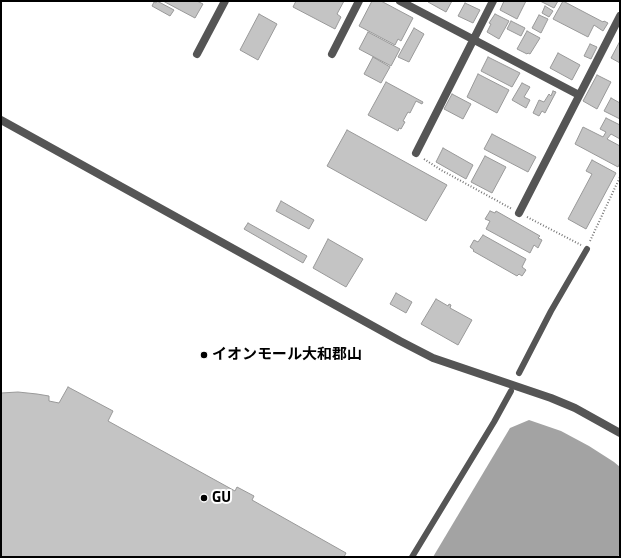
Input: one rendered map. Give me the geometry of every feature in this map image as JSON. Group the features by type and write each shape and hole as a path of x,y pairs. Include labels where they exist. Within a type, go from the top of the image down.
{"street":[{"path":"197,54 226,1"},
{"path":"332,54 359,1"},
{"path":"400,1 579,95"},
{"path":"416,153 493,1"},
{"path":"519,213 620,16"},
{"path":"1,120 433,358 576,408 620,433"}],"lane":[{"path":"519,373 551,311 587,249"},
{"path":"412,557 494,422 510,391"}],"path":[{"path":"416,153 441,170 587,249 620,177"}],"shaded area":[{"path":"529,420 561,431 589,446 620,467 620,553 618,557 433,557 510,428"}],"building":[{"path":"157,1 174,10 170,16 152,6 154,2 156,3"},
{"path":"163,1 197,1 203,4 195,18"},
{"path":"296,1 344,1 337,14 341,17 335,29 293,7"},
{"path":"372,1 381,1 413,18 401,41 398,39 395,45 359,26"},
{"path":"428,1 452,1 446,12"},
{"path":"504,1 526,1 517,19 500,10"},
{"path":"540,1 558,1 554,8"},
{"path":"563,1 603,22 608,23 603,31 594,25 588,37 553,19"},
{"path":"465,3 480,10 473,23 458,16"},
{"path":"545,6 553,11 549,17 542,13"},
{"path":"259,14 277,24 258,60 240,50"},
{"path":"495,14 509,21 499,39 487,32 491,24 489,23"},
{"path":"539,15 548,19 541,33 532,28"},
{"path":"511,21 525,28 521,36 507,29"},
{"path":"414,28 424,34 409,62 398,57"},
{"path":"527,31 540,38 530,54 517,49"},
{"path":"368,32 400,49 391,66 359,49"},
{"path":"620,41 620,63 611,58"},
{"path":"590,44 597,47 591,59 584,56"},
{"path":"558,53 580,65 572,80 550,68"},
{"path":"373,57 390,67 381,83 364,74"},
{"path":"488,57 520,73 512,87 481,71"},
{"path":"478,74 509,90 497,113 467,97"},
{"path":"597,75 611,82 597,109 583,101"},
{"path":"386,82 423,102 422,104 416,101 410,113 408,112 403,121 405,122 401,129 399,128 398,131 368,115"},
{"path":"522,83 530,87 524,97 530,100 526,108 512,100"},
{"path":"553,91 556,92 545,113 542,111 539,116 533,113 539,100 544,102 549,94 551,96"},
{"path":"452,94 471,104 463,119 444,109"},
{"path":"611,98 620,103 620,119 604,111"},
{"path":"606,118 620,125 620,139 611,134 607,139 620,146 620,163 618,167 575,144 583,127 603,137 606,132 600,129"},
{"path":"347,130 447,185 426,221 327,166"},
{"path":"492,134 536,157 528,172 484,149"},
{"path":"443,148 473,165 466,179 436,162"},
{"path":"485,156 506,167 492,193 471,182"},
{"path":"592,160 616,173 586,229 568,219 592,174 586,171"},
{"path":"281,201 314,220 309,229 276,211"},
{"path":"490,211 495,213 496,211 540,236 538,238 542,240 538,248 534,245 530,253 486,229 490,221 485,219"},
{"path":"248,223 307,256 303,263 244,229"},
{"path":"483,235 526,259 522,267 526,270 522,276 519,274 517,276 473,251 474,250 470,247 474,240 478,242"},
{"path":"328,239 363,259 346,287 313,268"},
{"path":"396,293 412,302 406,313 390,304"},
{"path":"436,299 448,306 449,304 451,305 450,308 472,320 458,345 421,324"},
{"path":"68,387 113,411 108,421 235,491 237,487 254,496 252,500 346,553 344,557 1,557 1,393 18,392 49,396 49,401 59,403"}],"place":[{"name":"イオンモール大和郡山","path":"204,355"},
{"name":"GU","path":"204,498"}]}
